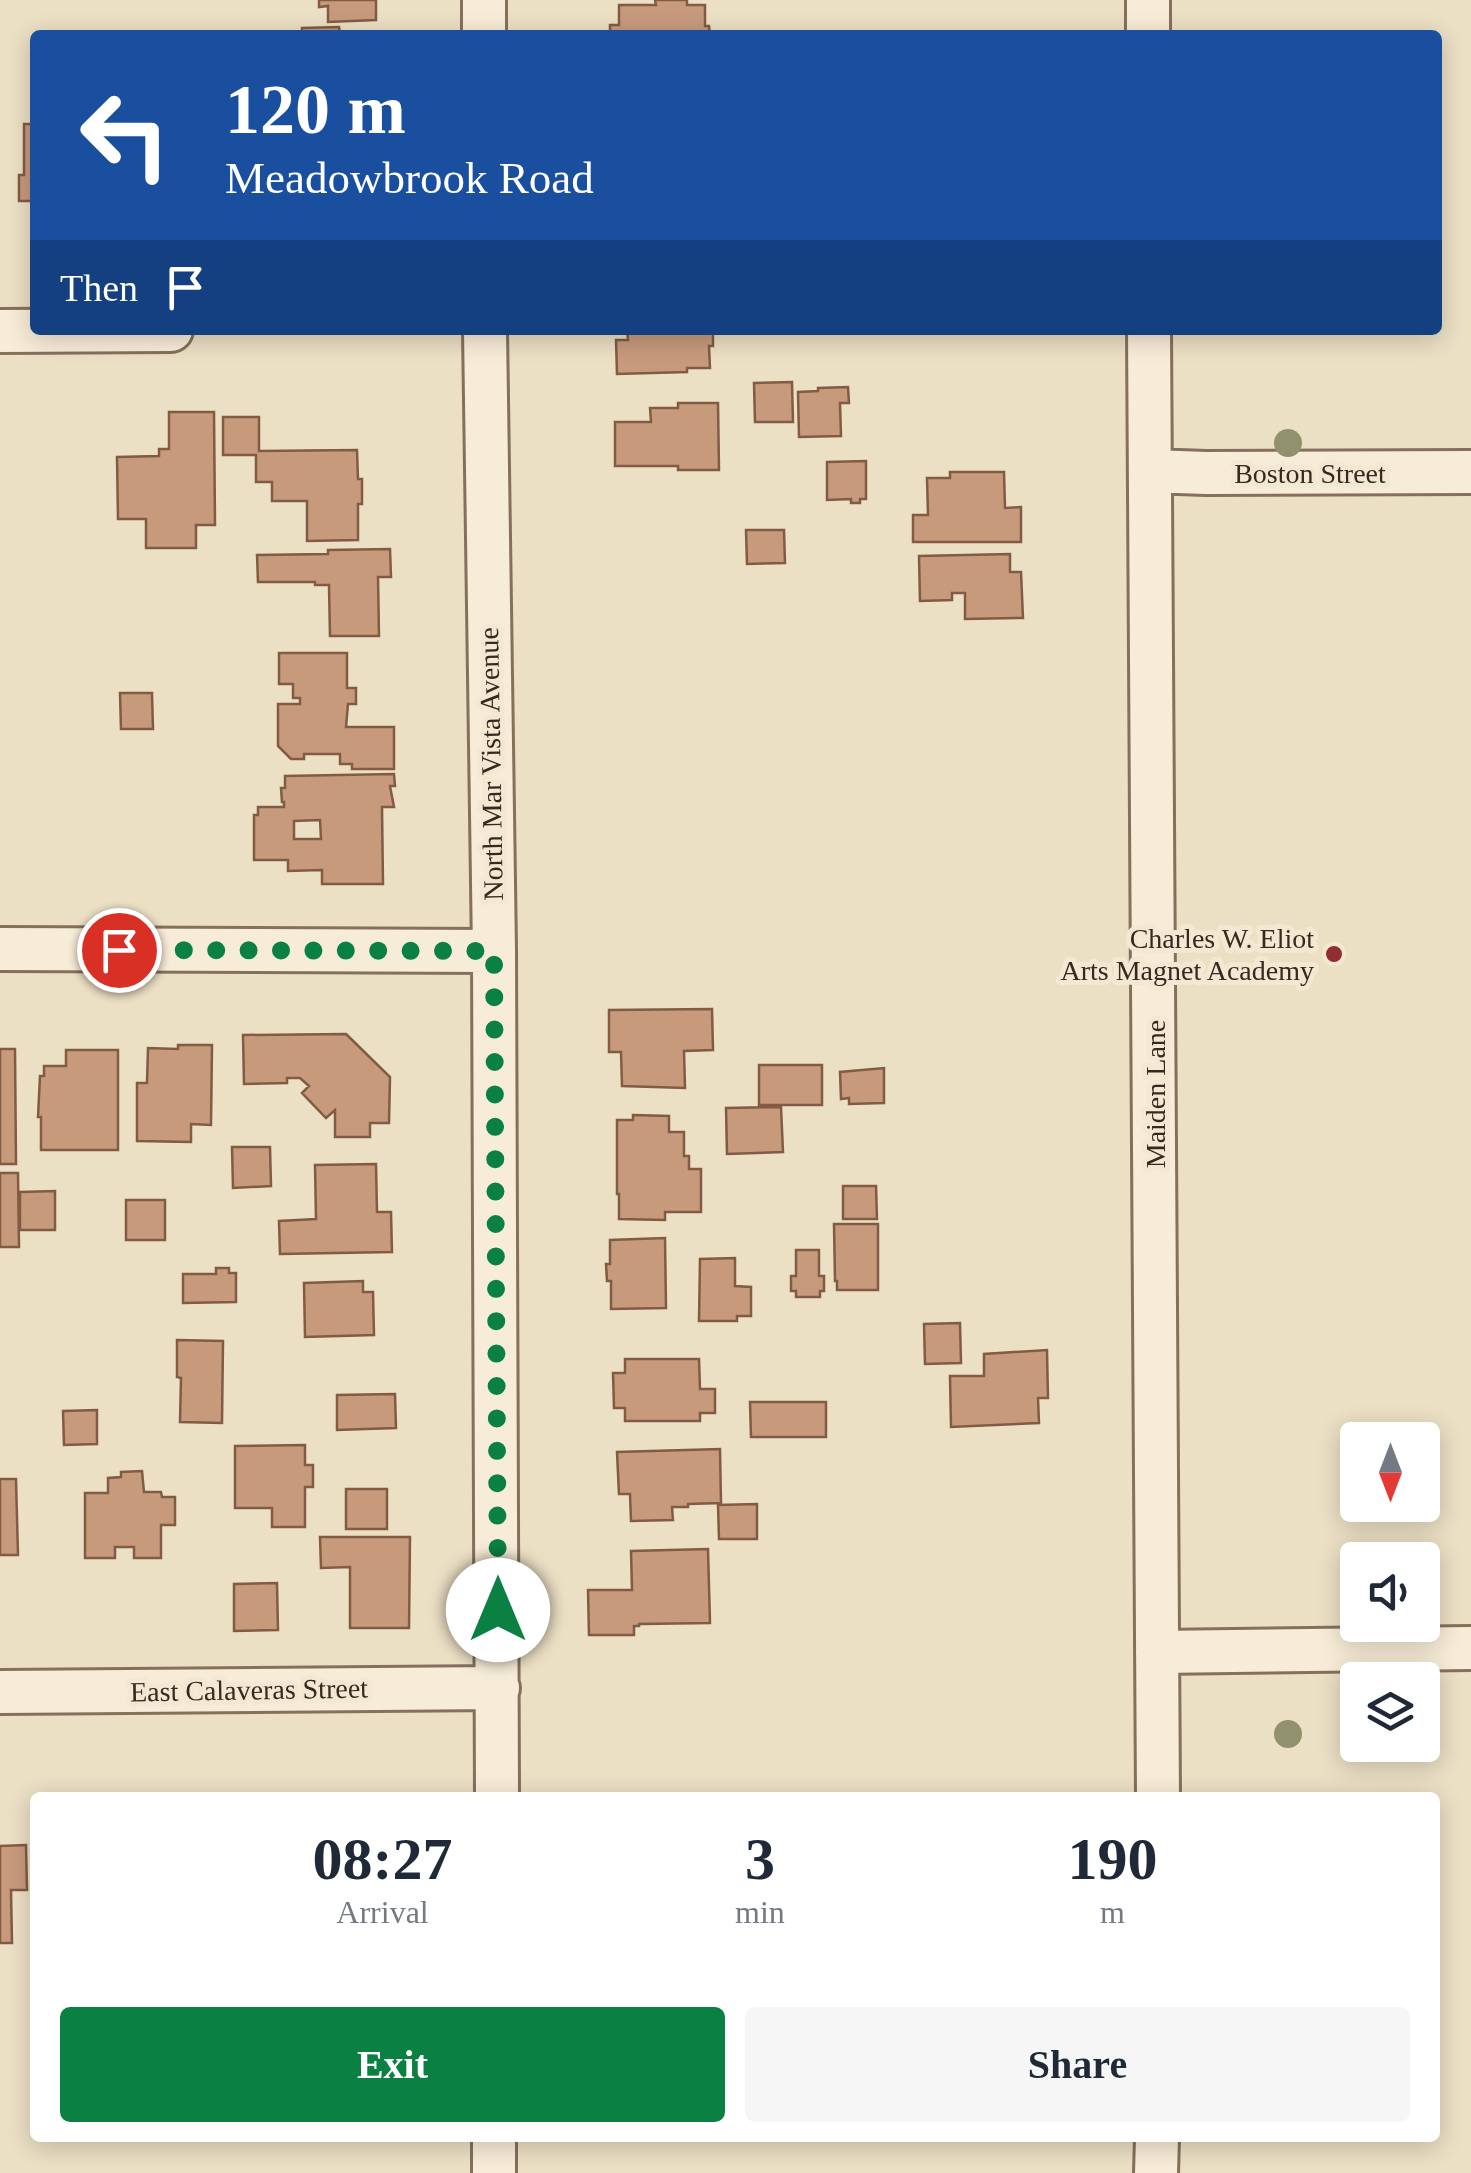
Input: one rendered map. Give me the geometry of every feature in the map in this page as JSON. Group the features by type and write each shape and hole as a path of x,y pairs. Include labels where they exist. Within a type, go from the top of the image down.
{"street":[{"path":"484,0 484,30"},
{"path":"1148,0 1148,30"},
{"path":"0,332 30,332"},
{"name":"North Mar Vista Avenue","path":"485,335 494,951 497,1792"},
{"name":"Maiden Lane","path":"1149,335 1158,1792"},
{"name":"Boston Street","path":"1150,471 1471,472"},
{"path":"0,949 494,951"},
{"path":"1157,1652 1471,1648"},
{"name":"East Calaveras Street","path":"0,1692 498,1688"},
{"path":"494,2142 494,2173"},
{"path":"1156,2142 1156,2173"}],"building":[{"path":"319,0 376,0 376,20 328,22 328,6 319,7"},
{"path":"655,0 687,0 687,5 705,5 705,26 709,30 610,30 610,25 619,25 619,5 656,5"},
{"path":"339,27 339,30 302,30"},
{"path":"24,124 30,124 30,201 19,201 19,175 24,175"},
{"path":"628,335 713,335 710,368 617,374 616,340 628,340"},
{"path":"792,382 793,422 755,422 754,383"},
{"path":"848,387 849,403 840,403 841,436 799,437 798,392"},
{"path":"678,403 718,403 719,470 615,466 615,422 651,422 650,408 678,408"},
{"path":"169,412 214,412 215,525 196,525 196,548 146,548 146,519 118,519 117,457 159,456 159,449 169,449"},
{"path":"223,417 259,417 259,451 357,450 358,479 362,479 358,540 307,541 307,501 272,501 272,482 256,482 256,455 223,455"},
{"path":"866,461 866,499 860,499 860,503 851,503 851,499 827,500 827,462"},
{"path":"950,472 1004,472 1005,508 1021,507 1021,542 913,542 913,515 928,515 927,478 950,478"},
{"path":"746,530 784,530 785,563 747,564"},
{"path":"390,549 391,577 378,577 379,636 330,636 329,585 258,582 257,555"},
{"path":"1010,554 1010,572 1021,572 1023,618 965,619 965,593 952,593 952,600 920,601 919,556"},
{"path":"279,653 347,653 347,688 356,688 356,704 348,704 346,727 394,727 394,769 352,769 352,764 340,764 340,754 304,754 304,759 291,759 278,746 278,704 300,704 300,698 293,698 293,684 279,684"},
{"path":"120,693 152,693 153,729 121,729"},
{"path":"394,774 395,786 390,786 394,807 382,807 383,884 322,884 322,870 288,871 288,860 254,860 254,815 258,815 258,807 284,807 281,788 285,788 285,776","holes":["320,820 321,839 294,839 294,821"]},
{"path":"712,1009 713,1050 684,1051 685,1088 622,1086 621,1052 609,1052 609,1010"},
{"path":"346,1034 390,1077 389,1123 370,1123 370,1137 335,1137 335,1110 326,1118 302,1093 309,1086 300,1078 287,1078 287,1083 244,1084 243,1035"},
{"path":"178,1045 212,1045 211,1125 191,1124 191,1142 137,1141 137,1083 147,1083 148,1048 178,1049"},
{"path":"0,1049 15,1049 16,1164 0,1164"},
{"path":"66,1050 118,1050 118,1150 41,1150 40,1076 44,1076 44,1066 66,1066"},
{"path":"759,1065 822,1065 822,1105 759,1105"},
{"path":"884,1068 884,1103 849,1104 849,1098 841,1099 840,1072"},
{"path":"781,1107 783,1152 727,1154 726,1108"},
{"path":"633,1115 669,1116 669,1132 684,1132 684,1156 689,1156 689,1169 701,1169 701,1212 665,1212 665,1220 619,1219 617,1120 633,1120"},
{"path":"232,1147 270,1147 271,1186 233,1188"},
{"path":"376,1164 377,1212 391,1212 392,1252 280,1254 279,1221 316,1219 315,1165"},
{"path":"0,1173 18,1173 19,1247 0,1247"},
{"path":"843,1186 876,1186 877,1219 843,1219"},
{"path":"55,1191 55,1230 20,1230 20,1192"},
{"path":"126,1200 165,1200 165,1240 126,1240"},
{"path":"834,1224 878,1224 878,1290 837,1290"},
{"path":"665,1238 666,1308 611,1309 611,1281 607,1281 606,1264 610,1264 610,1240"},
{"path":"796,1250 819,1250 819,1276 824,1276 820,1297 796,1297 796,1291 791,1291 791,1276 796,1276"},
{"path":"735,1258 735,1286 751,1287 751,1316 737,1316 737,1321 699,1321 700,1259"},
{"path":"216,1268 229,1268 229,1273 236,1273 236,1302 183,1303 183,1274 216,1274"},
{"path":"363,1281 363,1292 373,1292 374,1335 305,1337 304,1283"},
{"path":"960,1323 961,1363 925,1364 924,1324"},
{"path":"177,1340 223,1341 222,1423 180,1422"},
{"path":"1047,1350 1048,1398 1038,1398 1039,1423 951,1427 950,1376 984,1376 984,1354"},
{"path":"625,1359 699,1359 700,1389 715,1389 715,1413 700,1413 700,1421 625,1421 625,1408 614,1408 613,1373 625,1373"},
{"path":"395,1394 396,1428 337,1430 337,1395"},
{"path":"750,1402 826,1402 826,1437 751,1437"},
{"path":"97,1410 97,1444 64,1445 63,1411"},
{"path":"305,1445 305,1465 313,1465 313,1487 305,1487 305,1527 272,1527 272,1508 235,1508 235,1446"},
{"path":"720,1449 721,1503 672,1507 673,1520 631,1521 630,1494 619,1494 617,1452"},
{"path":"142,1471 144,1492 175,1497 175,1525 161,1525 161,1558 134,1558 134,1547 115,1547 115,1558 85,1558 85,1493 108,1493 108,1478 121,1477 121,1472"},
{"path":"0,1479 16,1479 18,1555 0,1555"},
{"path":"346,1489 387,1489 387,1529 346,1529"},
{"path":"757,1504 757,1539 719,1539 718,1505"},
{"path":"320,1537 410,1537 409,1628 350,1628 350,1567 321,1568"},
{"path":"708,1549 710,1623 639,1624 634,1626 634,1635 589,1635 588,1590 632,1590 631,1551"},
{"path":"277,1583 278,1630 234,1631 234,1584"},
{"path":"26,1845 27,1890 11,1890 12,1943 0,1943 0,1846"}],"place":[{"name":"Charles W. Eliot Arts Magnet Academy","path":"1334,954"}],"route":[{"path":"119,950 494,951 498,1610"}]}
